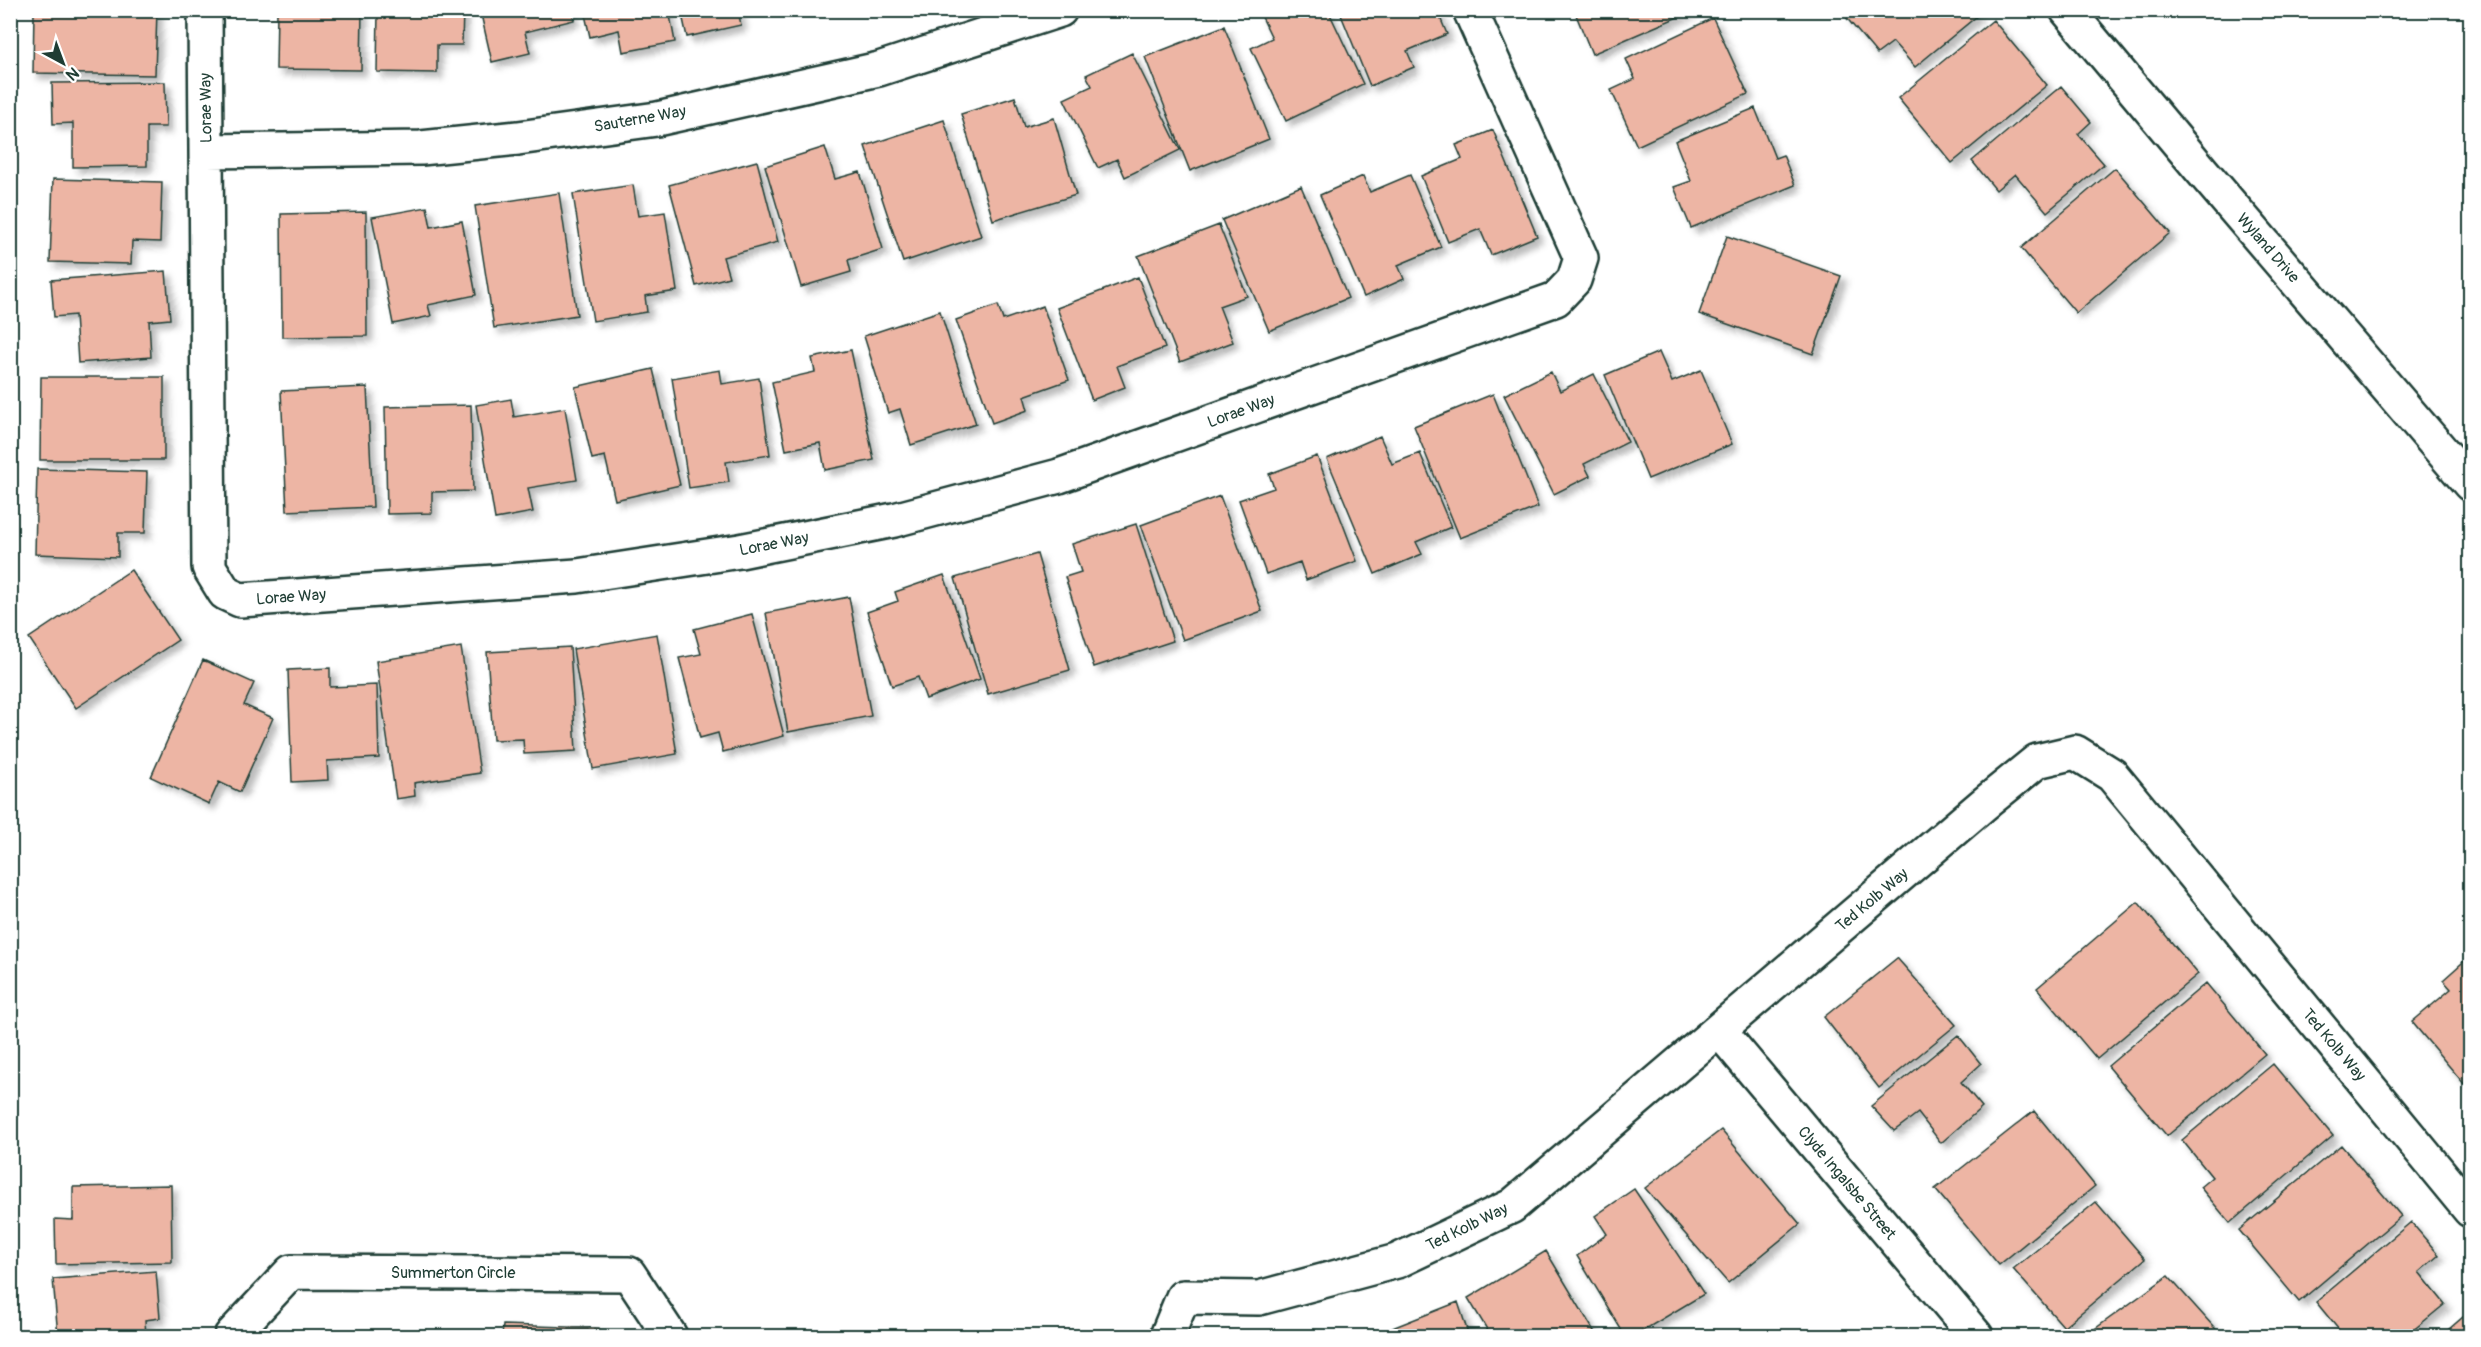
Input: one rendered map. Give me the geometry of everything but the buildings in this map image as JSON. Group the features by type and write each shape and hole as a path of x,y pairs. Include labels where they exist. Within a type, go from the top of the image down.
{"street":[{"name":"Lorae Way","path":"205,10 209,567 225,593 240,600 577,576 740,551 894,520 1059,476 1556,299 1574,280 1581,258 1470,10"},
{"name":"Sauterne Way","path":"207,151 421,148 518,138 657,119 879,69 1060,10"},
{"name":"Wyland Drive","path":"2067,10 2470,484"},
{"name":"Ted Kolb Way","path":"1167,1336 1183,1297 1259,1299 1397,1261 1512,1206 2037,762 2075,752 2112,775 2470,1209"},
{"name":"Clyde Ingalsbe Street","path":"1719,1030 1976,1336"},
{"name":"Summerton Circle","path":"231,1336 291,1272 302,1272 629,1274 670,1336"}]}
